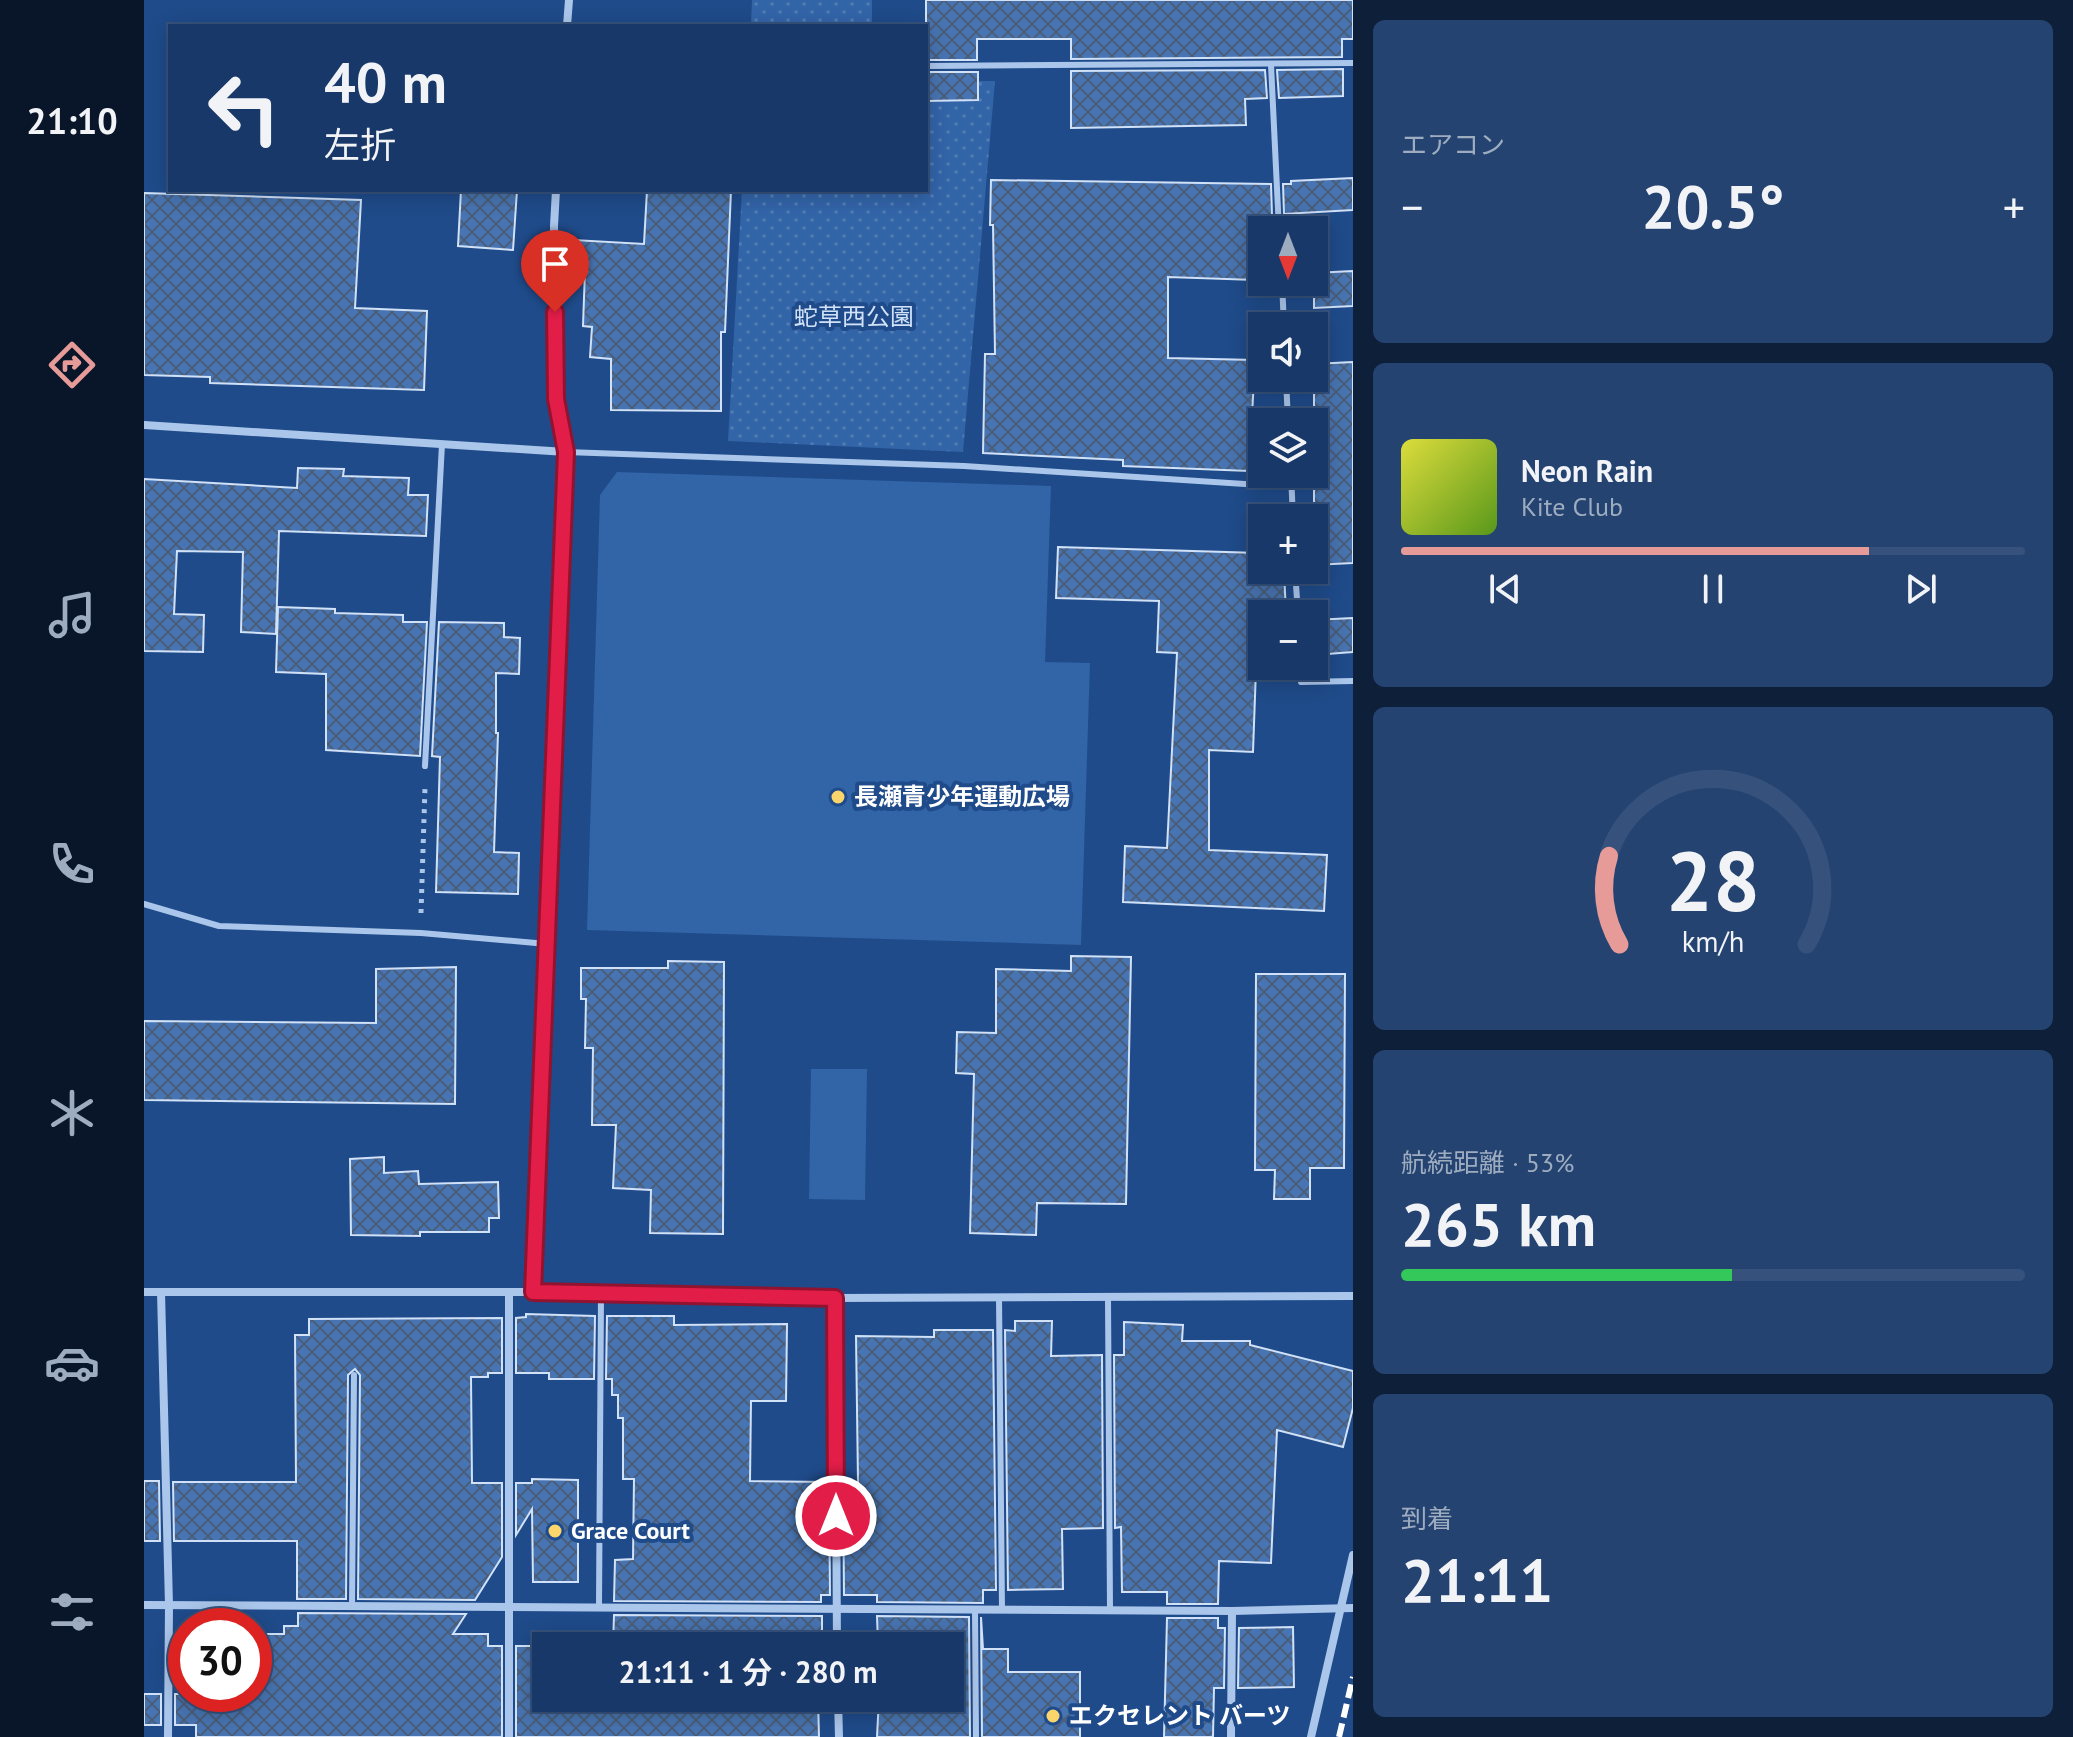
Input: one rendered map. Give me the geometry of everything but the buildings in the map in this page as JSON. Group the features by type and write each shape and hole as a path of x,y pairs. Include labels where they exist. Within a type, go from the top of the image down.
{"street":[{"path":"567,24 569,0"},
{"path":"533,1292 566,452 556,399 556,192"},
{"path":"144,425 566,452"},
{"path":"144,1292 533,1292 835,1298 1353,1296"},
{"path":"161,1292 169,1605 168,1737"},
{"path":"509,1292 509,1737"},
{"path":"835,1298 837,1632"},
{"path":"1311,1737 1353,1555"},
{"path":"144,1605 1232,1611 1353,1608"},
{"path":"1231,1737 1232,1611"},
{"path":"838,1712 839,1737"}],"lane":[{"path":"928,66 1353,63"},
{"path":"1271,65 1278,216"},
{"path":"425,766 442,444"},
{"path":"566,452 964,466 1248,484"},
{"path":"1301,680 1353,681"},
{"path":"144,904 219,926 421,933 547,944"},
{"path":"599,1606 601,1294"},
{"path":"999,1297 1002,1610"},
{"path":"1108,1297 1110,1610"},
{"path":"352,1605 354,1375"},
{"path":"975,1610 976,1737"}],"path":[{"path":"421,933 425,766"}],"green space":[{"path":"752,0 872,0 872,24 751,24"},
{"name":"蛇草西公園","path":"928,81 995,81 963,452 728,441 742,192 928,192"},
{"name":"長瀬青少年運動広場","path":"617,472 1051,486 1045,662 1090,663 1081,945 587,930 600,495"},
{"path":"811,1069 867,1069 865,1200 809,1199"}],"railway":[{"path":"1339,1737 1353,1677"}],"place":[{"name":"長瀬青少年運動広場","path":"838,797"},
{"name":"Grace Court","path":"555,1531"},
{"name":"エクセレント バーツ","path":"1053,1716"}],"route":[{"path":"555,312 556,399 566,452 533,1292 835,1298 836,1516"}]}
